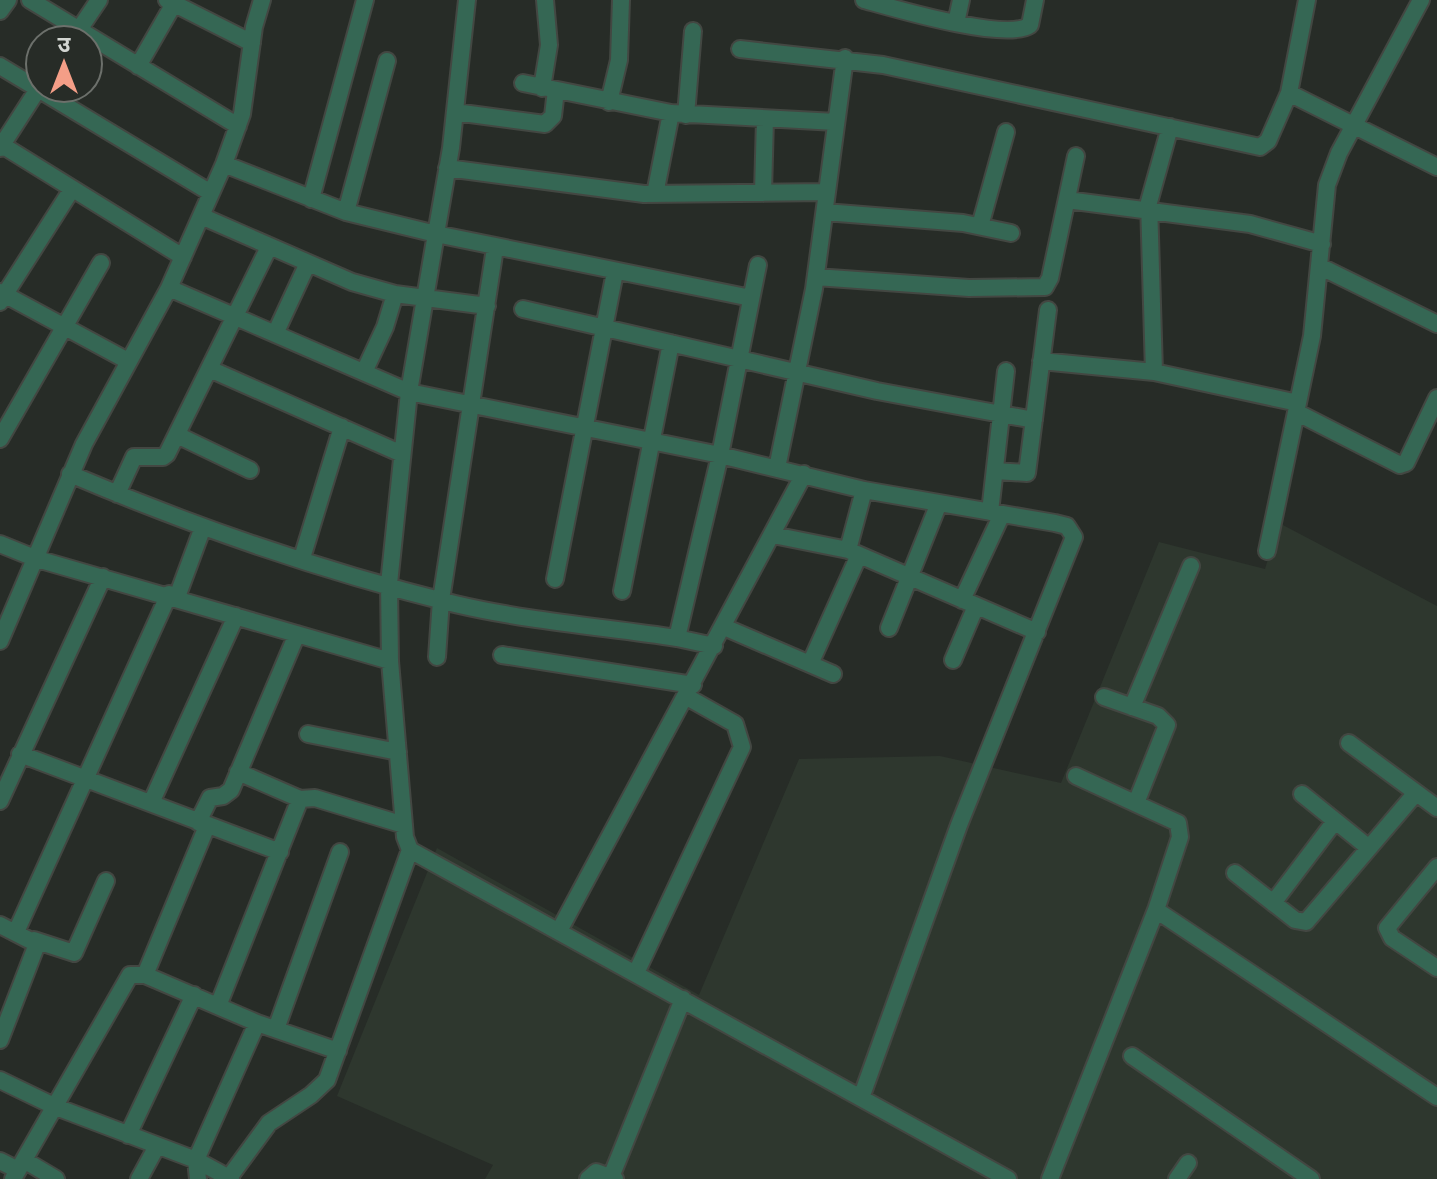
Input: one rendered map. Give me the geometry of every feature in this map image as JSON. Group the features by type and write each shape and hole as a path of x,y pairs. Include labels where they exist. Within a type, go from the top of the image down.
{"street":[{"path":"0,11 8,0"},
{"path":"30,0 62,24"},
{"path":"83,24 99,0"},
{"path":"0,641 37,559 70,474 169,288 224,164 238,126 262,0"},
{"path":"311,199 365,0"},
{"path":"0,1080 56,1107 196,1160 229,1178 269,1123 320,1088 338,1051 410,850 404,825 390,661 389,584 409,392 447,168 467,0"},
{"path":"455,112 545,124 553,116 545,0"},
{"path":"609,102 619,60 621,0"},
{"path":"864,0 894,4 956,23 1026,28 1030,25 1035,0"},
{"path":"956,23 961,0"},
{"path":"740,49 845,58 1260,147 1268,141 1289,93 1307,0"},
{"path":"1267,551 1312,336 1327,185 1421,0"},
{"path":"138,66 172,1 252,43"},
{"path":"655,194 678,114 693,31"},
{"path":"104,49 238,126"},
{"path":"777,468 816,277 845,58"},
{"path":"346,212 387,61"},
{"path":"0,66 24,80"},
{"path":"523,83 678,114 836,122"},
{"path":"1289,93 1437,167"},
{"path":"29,104 1,146 183,257"},
{"path":"65,104 211,193"},
{"path":"763,193 765,119"},
{"path":"1154,372 1150,213 1154,176 1170,127"},
{"path":"980,226 1006,132"},
{"path":"816,277 969,288 1045,287 1050,278 1076,156"},
{"path":"224,164 346,212 495,248 751,298"},
{"path":"447,168 655,194 827,192"},
{"path":"72,189 1,297 128,361"},
{"path":"1067,200 1250,224 1322,244"},
{"path":"825,212 980,226 1011,233"},
{"path":"201,216 307,265 395,294 487,306"},
{"path":"117,494 134,457 163,457 177,435 212,370 269,247"},
{"path":"437,657 441,600 495,248"},
{"path":"0,439 101,263"},
{"path":"275,334 307,265"},
{"path":"677,638 720,455 758,265"},
{"path":"1319,266 1437,324"},
{"path":"555,579 615,272"},
{"path":"169,288 409,392 720,455 864,490 1055,523 1072,530 1074,537 959,825 861,1098"},
{"path":"364,372 385,327 395,294"},
{"path":"523,309 798,372 1034,420"},
{"path":"996,471 1027,473 1048,310"},
{"path":"622,591 671,343"},
{"path":"1041,361 1154,372 1297,408 1400,465 1406,463 1437,398"},
{"path":"212,370 402,454"},
{"path":"953,660 996,513 996,471 1006,371"},
{"path":"302,558 342,427"},
{"path":"177,435 250,470"},
{"path":"70,474 203,527 441,600 714,646"},
{"path":"559,931 804,474"},
{"path":"810,664 854,552 864,490"},
{"path":"889,628 939,503"},
{"path":"16,932 83,778 203,527"},
{"path":"773,535 854,552 1037,632"},
{"path":"0,544 37,559 173,595 390,661"},
{"path":"1132,707 1191,566"},
{"path":"0,801 103,577"},
{"path":"151,803 236,616"},
{"path":"724,627 833,674"},
{"path":"145,975 210,798 227,795 297,634"},
{"path":"502,655 690,691 735,724 742,747 636,973"},
{"path":"1104,697 1158,716 1167,725 1136,803"},
{"path":"308,734 398,752"},
{"path":"1349,743 1437,808"},
{"path":"20,754 280,852"},
{"path":"238,772 300,799 315,798 404,825"},
{"path":"1050,1179 1156,910 1180,829 1170,818 1076,776"},
{"path":"1302,794 1369,848"},
{"path":"1235,873 1295,920 1306,922 1415,794"},
{"path":"218,1006 300,799"},
{"path":"1273,903 1335,821"},
{"path":"410,850 1008,1179"},
{"path":"276,1029 340,852"},
{"path":"1437,867 1387,928 1392,938 1437,968"},
{"path":"0,925 74,953 106,881"},
{"path":"1156,910 1437,1097"},
{"path":"0,1040 8,999 35,950 34,940"},
{"path":"18,1169 126,979 136,973 257,1023 338,1051"},
{"path":"128,1135 194,995"},
{"path":"588,1179 596,1172 613,1178 683,999"},
{"path":"198,1179 196,1160 257,1023"},
{"path":"1132,1056 1311,1179"},
{"path":"139,1179 157,1146"},
{"path":"0,1161 56,1179"},
{"path":"1177,1179 1188,1163"}],"shaded area":[{"path":"1279,523 1437,606 1437,1179 485,1179 493,1165 337,1096 437,848 699,995 799,759 940,756 1061,783 1159,542 1265,569"}]}
